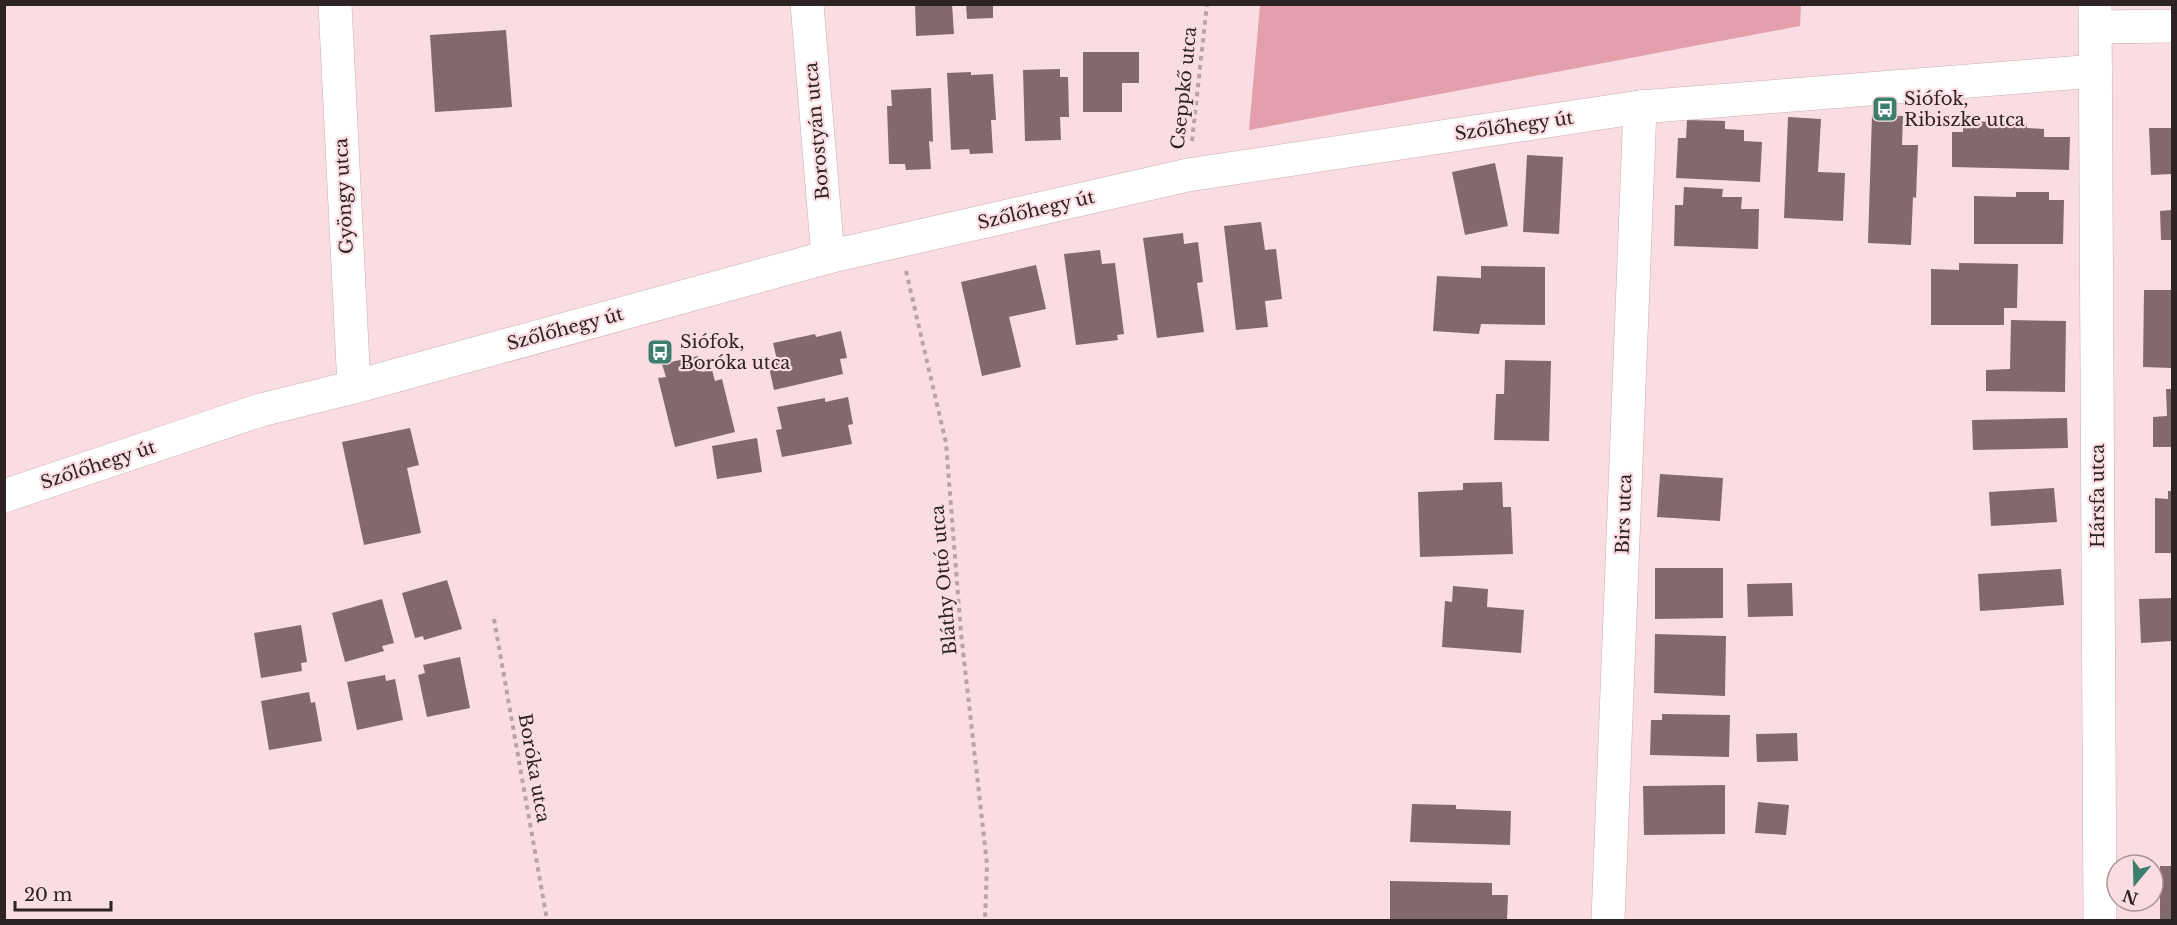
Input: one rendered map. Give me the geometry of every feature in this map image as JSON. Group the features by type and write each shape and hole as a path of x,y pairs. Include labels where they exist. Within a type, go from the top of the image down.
{"street":[{"name":"Gyöngy utca","path":"335,4 354,387"},
{"name":"Borostyán utca","path":"807,4 828,257"},
{"path":"2095,16 2172,26"},
{"name":"Hársfa utca","path":"2095,16 2100,921"},
{"name":"Szőlőhegy út","path":"4,496 261,410 354,387 828,257 1188,175 1640,108 2096,71"},
{"name":"Birs utca","path":"1608,921 1640,108"}],"path":[{"name":"Cseppkő utca","path":"1188,175 1207,4"},
{"name":"Bláthy Ottó utca","path":"899,241 946,443 961,633 987,864 985,921"},
{"name":"Boróka utca","path":"494,619 547,921"}],"shaded area":[{"path":"1260,4 1801,5 1800,26 1249,130"}],"building":[{"path":"915,4 952,4 954,34 916,36"},
{"path":"966,4 993,4 993,18 967,19"},
{"path":"506,30 512,107 435,112 430,35"},
{"path":"1083,52 1139,52 1139,83 1122,83 1122,112 1083,112"},
{"path":"1060,69 1060,77 1068,77 1069,117 1060,117 1061,140 1025,141 1023,70"},
{"path":"971,72 971,75 993,74 996,120 991,120 993,153 970,154 969,149 951,150 947,73"},
{"path":"931,88 933,142 929,141 931,169 906,170 905,164 889,164 887,106 892,106 891,90"},
{"path":"1872,115 1903,116 1902,145 1918,145 1911,245 1868,243"},
{"path":"1788,117 1821,119 1818,172 1845,173 1843,221 1784,218"},
{"path":"1687,120 1725,121 1725,129 1744,130 1744,141 1762,142 1760,182 1676,178 1678,138 1686,138"},
{"path":"1963,121 2027,123 2027,128 2044,129 2044,137 2070,137 2069,170 1952,167 1952,132 1963,132"},
{"path":"2149,128 2172,128 2172,174 2151,175"},
{"path":"1527,155 1563,157 1559,234 1523,232"},
{"path":"1495,163 1508,226 1465,235 1452,172"},
{"path":"1684,187 1723,189 1722,197 1742,197 1741,209 1759,209 1758,249 1674,246 1675,205 1683,205"},
{"path":"2016,192 2049,192 2049,200 2064,200 2063,244 1974,244 1974,196 2016,197"},
{"path":"2172,210 2172,240 2161,240 2160,211"},
{"path":"1261,222 1265,250 1276,249 1282,299 1265,301 1268,327 1236,330 1224,226"},
{"path":"1183,233 1184,244 1198,242 1203,282 1197,283 1204,332 1157,338 1143,238"},
{"path":"1100,250 1102,264 1115,263 1124,334 1117,335 1118,340 1076,345 1064,254"},
{"path":"1959,263 2018,264 2017,308 2004,308 2004,325 1931,325 1931,269 1959,270"},
{"path":"1036,265 1046,309 1009,317 1021,367 982,376 961,282"},
{"path":"1481,266 1545,267 1545,325 1481,324 1479,334 1433,331 1437,276 1481,278"},
{"path":"2144,290 2172,290 2172,368 2143,367"},
{"path":"2011,320 2066,321 2065,392 1986,391 1986,370 2010,369"},
{"path":"841,331 847,358 840,359 843,374 774,390 768,363 777,360 773,343"},
{"path":"698,356 702,372 712,370 715,381 722,379 735,432 675,447 658,378 666,377 662,364"},
{"path":"1505,360 1551,361 1549,441 1494,440 1496,394 1504,394"},
{"path":"2166,389 2172,389 2172,447 2153,447 2153,417 2167,416"},
{"path":"848,397 853,424 848,425 852,444 782,457 776,430 782,429 777,407 825,398 825,402"},
{"path":"2067,418 2068,448 1973,450 1972,420"},
{"path":"410,428 419,465 407,468 421,533 364,545 342,442"},
{"path":"757,438 762,472 717,479 712,446"},
{"path":"1660,474 1723,478 1720,521 1657,517"},
{"path":"1502,482 1503,507 1511,507 1513,554 1420,557 1418,492 1463,490 1463,483"},
{"path":"2054,488 2057,522 1991,526 1989,492"},
{"path":"2168,491 2172,491 2172,553 2155,553 2155,498 2168,499"},
{"path":"1655,568 1723,568 1723,618 1655,619"},
{"path":"2061,569 2064,605 1980,611 1978,574"},
{"path":"447,580 462,629 424,640 423,636 415,638 402,593"},
{"path":"1792,583 1793,616 1748,617 1747,584"},
{"path":"1453,586 1488,589 1487,607 1524,610 1521,653 1442,647 1445,601 1452,602"},
{"path":"2172,598 2172,641 2141,643 2139,599"},
{"path":"382,599 394,643 382,646 384,651 345,662 332,613"},
{"path":"301,625 307,662 301,663 302,671 261,678 254,633"},
{"path":"1655,634 1726,636 1725,696 1654,693"},
{"path":"460,657 470,708 427,717 418,675 425,673 423,665"},
{"path":"385,675 386,681 395,679 403,720 357,730 347,682"},
{"path":"309,692 311,703 315,702 322,741 269,750 261,701"},
{"path":"1662,714 1730,715 1729,757 1650,755 1651,720 1662,720"},
{"path":"1797,733 1798,761 1757,762 1756,734"},
{"path":"1725,785 1725,834 1644,835 1643,786"},
{"path":"1758,802 1789,805 1786,835 1755,833"},
{"path":"1412,804 1456,805 1456,809 1511,811 1510,845 1410,842"},
{"path":"2165,866 2172,866 2172,920 2160,920 2160,913 2165,913"},
{"path":"1390,881 1492,883 1492,895 1508,895 1507,920 1390,920"}],"place":[{"name":"Siófok, Ribiszke utca","path":"1885,109"},
{"name":"Siófok, Boróka utca","path":"660,352"}]}
